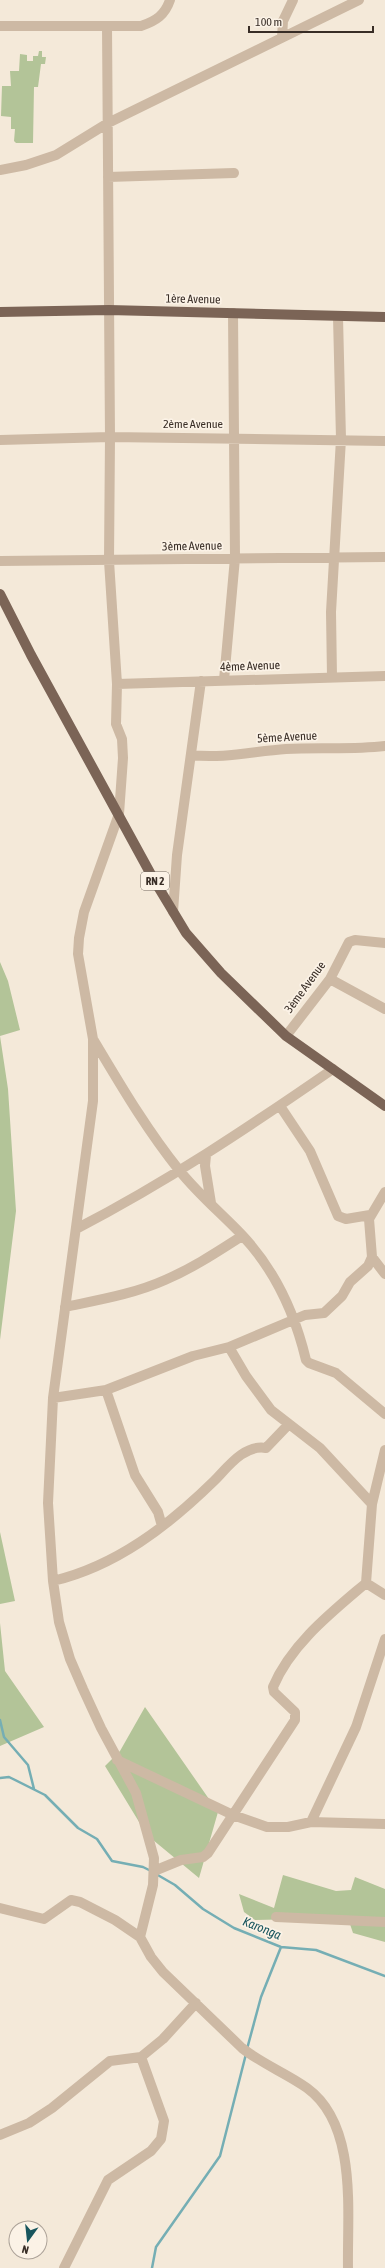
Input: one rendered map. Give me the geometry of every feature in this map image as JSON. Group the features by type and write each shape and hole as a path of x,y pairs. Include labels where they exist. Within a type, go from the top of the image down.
{"main road":[{"name":"1ère Avenue","path":"0,312 110,310 385,317"},
{"name":"RN 2","path":"0,594 30,655 186,933 220,973 286,1036 385,1106"}],"street":[{"path":"0,26 141,26 150,23 163,14 170,0"},
{"path":"282,37 283,21 293,0"},
{"path":"0,170 26,166 56,155 108,123 359,0"},
{"path":"107,26 110,310 109,561 117,684 116,724 123,747 118,814 84,912 79,938 78,954 93,1039 92,1107 53,1398 48,1503 53,1581 59,1622 70,1659 101,1728 136,1793 154,1858 154,1871 140,1937"},
{"path":"108,177 234,172"},
{"path":"224,680 235,558 233,313"},
{"path":"332,677 331,612 341,439 338,317"},
{"name":"2ème Avenue","path":"0,440 110,437 341,439 385,441"},
{"name":"3ème Avenue","path":"0,561 385,557"},
{"name":"4ème Avenue","path":"117,684 385,676"},
{"path":"173,912 177,855 201,681"},
{"name":"5ème Avenue","path":"192,754 212,757 288,749 367,748 385,746"},
{"name":"3ème Avenue","path":"286,1036 330,979 352,940 385,943"},
{"path":"330,979 385,1009"},
{"path":"93,1039 145,1125 199,1194 211,1203 242,1236 273,1278 295,1318 309,1363 336,1373 385,1412"},
{"path":"76,1229 123,1204 206,1155 333,1069"},
{"path":"280,1106 310,1151 338,1216 346,1219 370,1215"},
{"path":"206,1155 205,1166 211,1203"},
{"path":"53,1398 106,1390 193,1356 229,1347 295,1318 306,1315 320,1314 327,1310 342,1296 350,1282 368,1266 372,1258 370,1215 385,1192"},
{"path":"65,1307 124,1294 165,1280 209,1257 242,1236"},
{"path":"372,1258 385,1274"},
{"path":"229,1347 257,1393 271,1410 288,1425 308,1437 320,1448 372,1504"},
{"path":"106,1390 135,1475 158,1512 162,1526"},
{"path":"53,1581 93,1569 117,1557 162,1526 213,1482 237,1458 261,1447 266,1448 288,1425"},
{"path":"154,1871 181,1860 204,1857 296,1716 295,1712 274,1692 275,1684 305,1639 326,1618 366,1583 372,1504 385,1450"},
{"path":"366,1583 385,1594"},
{"path":"311,1822 356,1727 385,1639"},
{"path":"118,1760 232,1815 267,1827 288,1827 311,1822 385,1824"},
{"path":"0,1908 44,1919 63,1903 71,1900 80,1902 115,1920 140,1937 150,1957 163,1972 242,2048 255,2058 307,2088 319,2099 333,2119 341,2139 346,2176 348,2268"},
{"path":"276,1917 385,1922"},
{"path":"0,2135 29,2123 52,2108 110,2062 141,2057 163,2039 196,2003"},
{"path":"64,2268 108,2180 152,2151 161,2139 164,2121 141,2057"}],"green space":[{"path":"39,51 42,51 42,57 46,57 45,64 41,64 38,87 34,87 33,143 16,143 14,141 15,129 11,129 11,117 1,116 2,86 11,86 10,71 19,71 20,54 27,55 27,61 33,61 33,56 38,56"},
{"path":"0,962 8,981 20,1030 0,1036"},
{"path":"0,1036 8,1089 16,1211 0,1340"},
{"path":"0,1532 15,1601 0,1604"},
{"path":"0,1623 5,1671 44,1727 0,1746"},
{"path":"145,1707 218,1812 199,1878 147,1835 105,1766 120,1751"},
{"path":"283,1875 336,1891 351,1890 355,1877 385,1889 385,1942 353,1933 348,1918 255,1920 244,1912 239,1894 274,1908"}],"waterway":[{"path":"0,1720 4,1737 28,1765 34,1789"},
{"name":"Karonga","path":"0,1778 9,1777 45,1795 78,1828 97,1839 112,1861 143,1867 151,1871"},
{"name":"Karonga","path":"156,1874 175,1885 203,1909 234,1928 281,1947 316,1950 385,1976"},
{"path":"247,2049 261,1997 281,1947"},
{"path":"152,2268 156,2247 220,2156 246,2054"}]}
